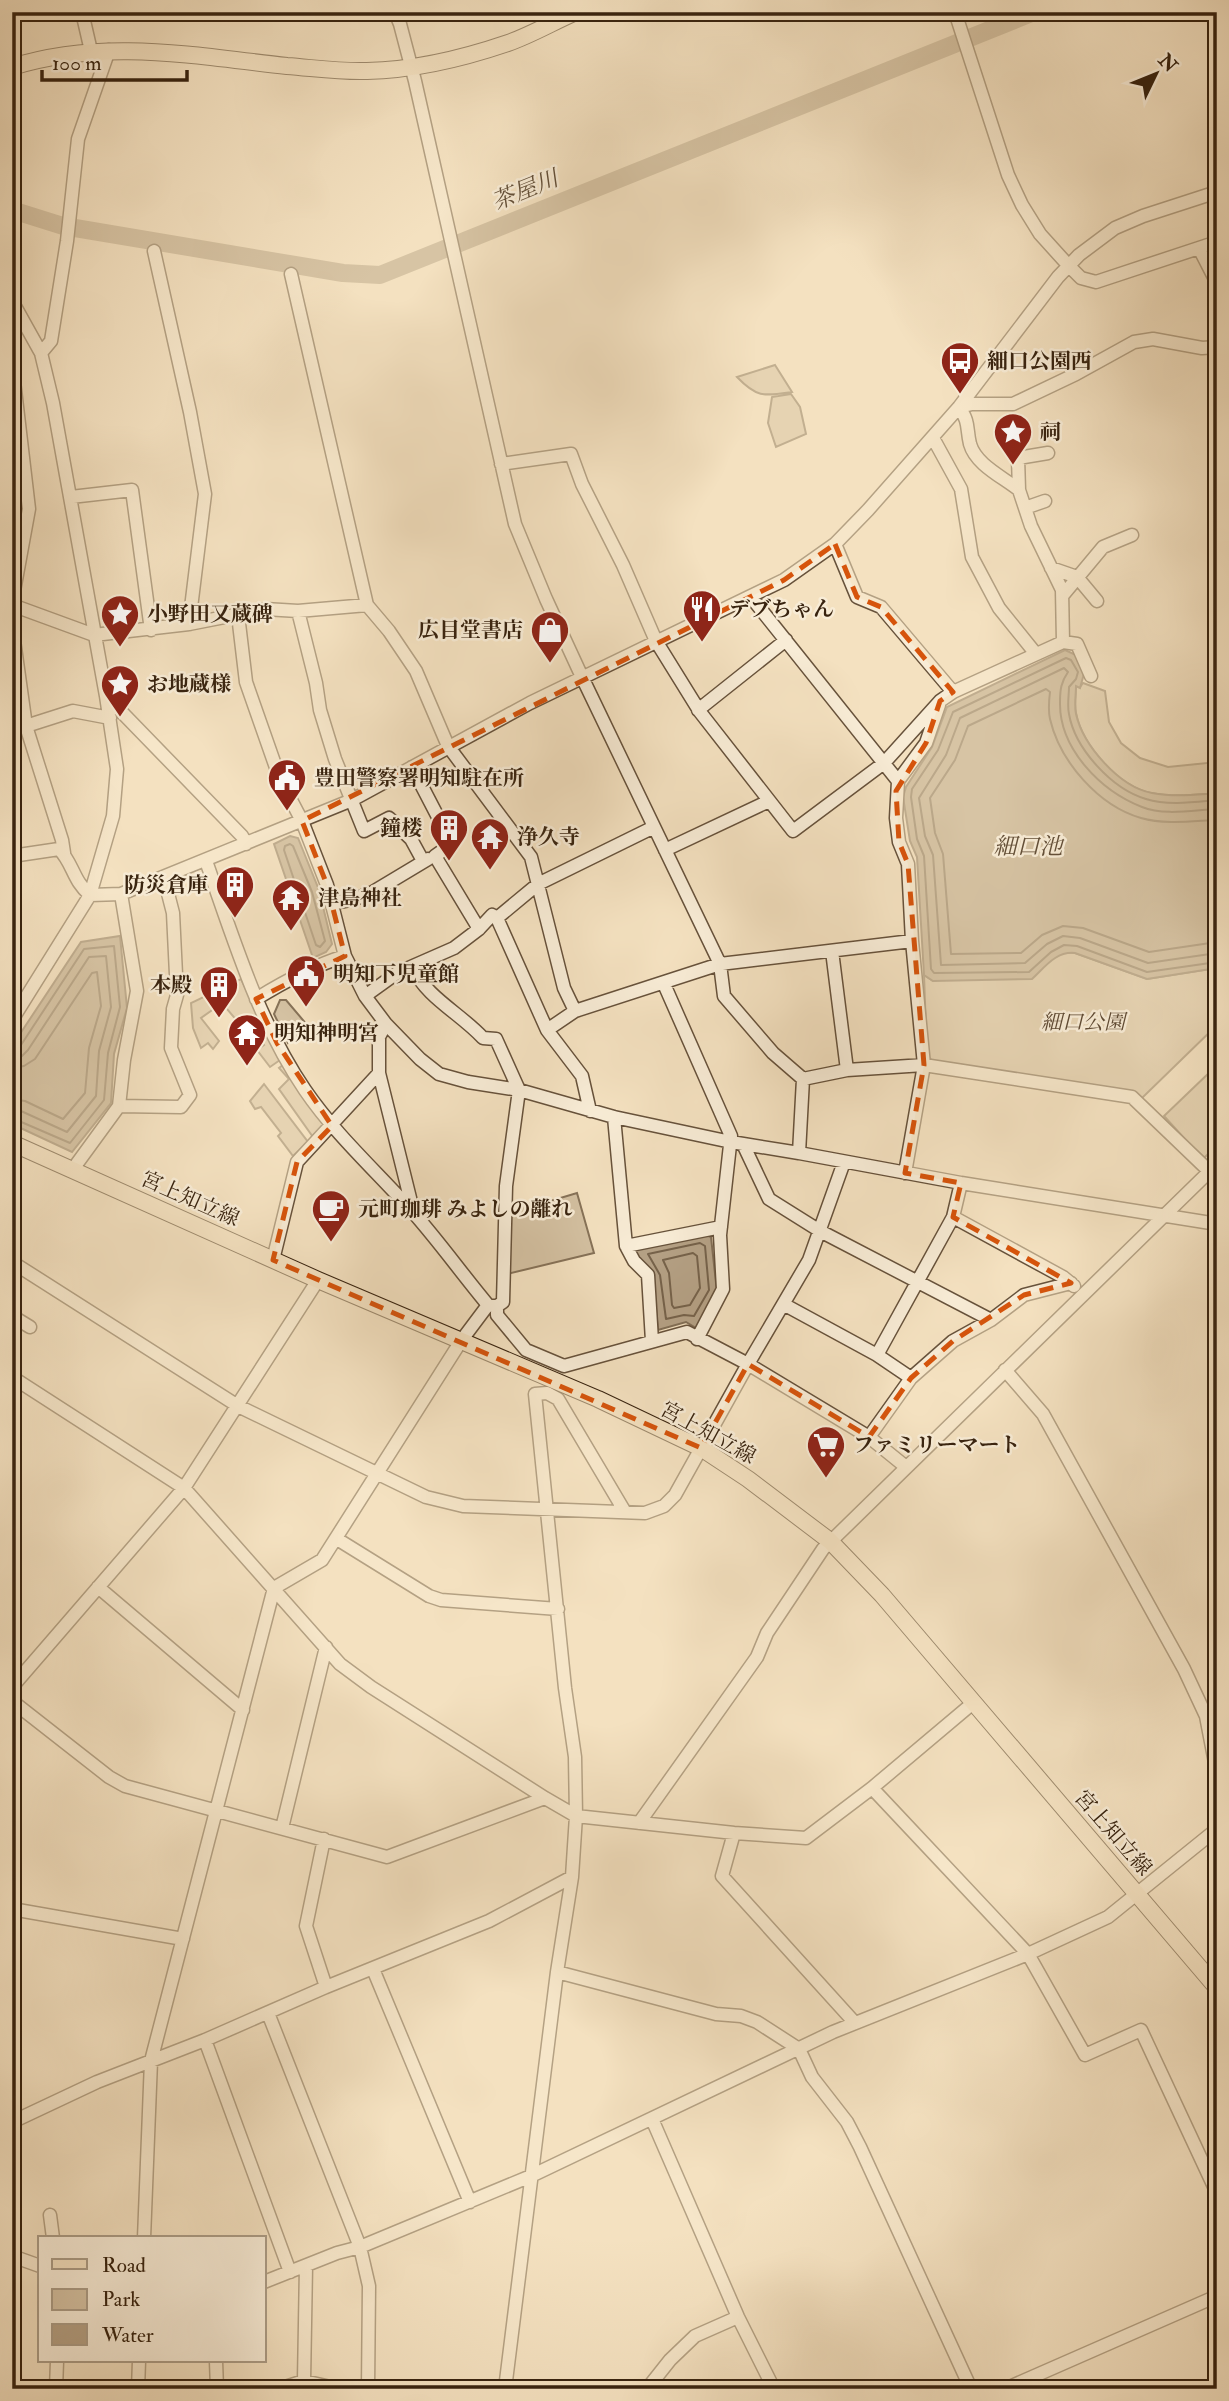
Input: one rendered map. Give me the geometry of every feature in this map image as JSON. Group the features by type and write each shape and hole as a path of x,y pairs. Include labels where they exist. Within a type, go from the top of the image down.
{"main road":[{"path":"12,67 61,55 109,50 161,52 342,71 411,67 509,43 576,12"},
{"name":"宮上知立線","path":"12,1143 318,1280 598,1399 701,1448 748,1479 830,1541 883,1595 1217,1988"}],"street":[{"path":"82,12 91,51"},
{"path":"395,12 411,67 515,524 582,677 720,964 724,996 773,1053 803,1079"},
{"path":"956,12 1008,174 1022,205 1040,234 1081,278 1096,282 1217,242"},
{"path":"41,353 51,341 67,241 78,139 109,50"},
{"path":"12,626 26,726 64,853 76,881 90,895 121,894 352,800 448,746 582,677 784,580 835,544 933,438 1068,265 1115,228 1217,192"},
{"path":"1199,248 1217,283"},
{"path":"154,251 190,412 205,494 189,624"},
{"path":"291,274 366,605 389,631 416,671 448,746 531,857 565,988 575,1011"},
{"path":"12,301 41,353 71,497 117,769 113,816 90,895 12,1020"},
{"path":"959,407 972,404 1013,404 1134,342 1153,339 1202,348 1217,347"},
{"path":"13,373 29,509 12,603 94,635 151,630 265,609 298,611 366,605"},
{"path":"959,407 968,420 971,444 977,456 1018,490"},
{"path":"933,438 961,489 972,558 999,608 1036,654"},
{"path":"1020,443 1018,490 1063,594 1063,642"},
{"path":"1018,458 1048,453"},
{"path":"501,464 571,454 582,484 623,565 656,641 698,710 793,831 884,763 940,701 953,692 1063,642 1077,644 1091,676"},
{"path":"71,497 132,490 151,630"},
{"path":"1025,508 1045,501"},
{"path":"1063,594 1103,547 1132,535"},
{"path":"835,544 857,597 881,607 953,692"},
{"path":"1051,568 1077,577 1097,601"},
{"path":"751,597 898,781"},
{"path":"298,611 320,710 335,759 365,831 389,818 429,859 479,929"},
{"path":"238,615 246,682 280,779 302,821 333,903 345,956 365,996 386,1024 420,1059 439,1074 468,1083 519,1090 614,1117 737,1143 961,1183 1217,1224"},
{"path":"698,710 786,640"},
{"path":"106,696 242,836 246,844"},
{"path":"905,1173 924,1065 912,941 908,864 899,842 896,818 898,781 926,743 940,701"},
{"path":"26,726 73,711 110,719"},
{"path":"333,903 373,892 452,844 412,767"},
{"path":"665,850 768,801"},
{"path":"497,918 538,884 654,827"},
{"path":"12,856 52,848 60,849 64,853"},
{"path":"205,861 256,999 277,1043 305,1090 332,1126 413,1212 526,1350 564,1366 687,1332 748,1364 869,1437 905,1467"},
{"path":"119,1106 181,1107 190,1096 171,1048 177,981 173,913 164,878"},
{"path":"74,1169 119,1106 124,1060 137,991 121,894"},
{"path":"365,996 397,973 454,948 492,915 497,918 547,1030 582,1076 590,1111"},
{"path":"547,1030 575,1011 720,964 912,941"},
{"path":"832,951 847,1070"},
{"path":"256,999 292,977 345,956"},
{"path":"144,2236 151,2061 275,1588 322,1560 461,1342 492,1306 503,1302 506,1186 519,1090 496,1039 483,1038 419,982 413,968"},
{"path":"664,984 731,1136 769,1199 820,1231 991,1320"},
{"path":"386,1024 379,1037 379,1073 413,1212"},
{"path":"639,1823 757,1657 767,1633 830,1541 1213,1167 1132,1097 924,1065 847,1070 803,1079"},
{"path":"273,1259 297,1162 379,1073"},
{"path":"799,1153 803,1079"},
{"path":"614,1117 626,1246 634,1261 648,1275 652,1341"},
{"path":"697,1339 723,1289 721,1227 737,1143"},
{"path":"14,1268 238,1406 426,1497 463,1506 645,1513 664,1506 674,1494 785,1305 809,1260 844,1163"},
{"path":"877,1355 953,1217 961,1183"},
{"path":"953,1217 1071,1283 1082,1295"},
{"path":"626,1246 721,1227"},
{"path":"12,1687 184,1488 318,1280"},
{"path":"869,1437 911,1378 953,1341 991,1320 1024,1295 1071,1283"},
{"path":"785,1305 877,1355 911,1378"},
{"path":"12,1316 30,1327"},
{"path":"1004,1370 1043,1414 1184,1669 1206,1716 1217,1773"},
{"path":"12,1377 184,1488 340,1664 371,1687 576,1816 806,1838 872,1788 973,1703"},
{"path":"505,2389 557,1972 572,1877 576,1816 573,1735 565,1688 535,1394 547,1393 558,1399 625,1512"},
{"path":"337,1539 429,1596 456,1602 558,1609"},
{"path":"98,1587 243,1710"},
{"path":"282,1828 326,1647"},
{"path":"12,1702 109,1777 125,1786 387,1857 545,1798"},
{"path":"872,1788 1028,1954 1085,2055 1141,2030 1217,2193"},
{"path":"266,2281 360,2247 531,2176 855,2023 1028,1954 1108,1917 1217,1829"},
{"path":"734,1833 722,1876 855,2023"},
{"path":"324,1839 306,1926 326,1987"},
{"path":"12,2122 97,2082 205,2040 326,1987 489,1921 572,1877"},
{"path":"12,1909 183,1939"},
{"path":"373,1969 470,2202"},
{"path":"557,1972 716,2014 757,2022 799,2049 812,2077 847,2122 864,2155 971,2389"},
{"path":"268,2014 360,2247 369,2286 368,2389"},
{"path":"205,2040 290,2272"},
{"path":"652,2119 738,2317 774,2389"},
{"path":"50,2214 53,2236"},
{"path":"12,2256 38,2265"},
{"path":"304,2381 306,2266"},
{"path":"1005,2389 1217,2296"},
{"path":"647,2389 670,2360 695,2336 738,2317"},
{"path":"56,2389 57,2362"},
{"path":"138,2389 139,2362"},
{"path":"216,2362 217,2389"},
{"path":"279,2389 304,2381 338,2389"}],"highlighted area":[{"path":"835,544 857,597 881,607 953,692 940,701 926,743 896,791 899,842 908,864 924,1065 905,1173 961,1183 953,1217 1071,1283 1024,1295 953,1341 911,1378 869,1437 748,1364 701,1448 273,1260 297,1162 332,1126 277,1043 256,999 345,956 327,885 302,821 784,580"}],"green space":[{"path":"775,365 792,392 762,394 750,389 737,377"},
{"path":"791,394 800,407 806,434 776,447 768,423 772,397"},
{"path":"1083,683 1105,691 1109,722 1121,743 1140,758 1168,767 1217,762 1217,793 1151,793 1139,789 1115,773 1094,751 1080,725 1075,710 1076,686 1080,687"},
{"name":"細口公園","path":"1064,952 1075,953 1147,979 1217,968 1217,1025 1140,1100 934,1062 927,1056 924,975 933,981 1056,957"},
{"path":"241,979 280,1060 270,1067 257,1050 264,1045 249,1023 238,1022 222,1003 201,1018 219,1041 213,1049 208,1043 201,1048 193,1028 191,1003"},
{"path":"280,1000 286,1000 308,1026 304,1033 288,1043 274,1014"},
{"path":"283,1065 325,1127 313,1137 279,1089 289,1079 279,1068"},
{"path":"1211,1071 1217,1077 1217,1145 1203,1159 1164,1116"},
{"path":"264,1084 308,1142 293,1156 278,1136 281,1133 261,1107 255,1109 250,1101"},
{"path":"577,1193 594,1253 507,1274 510,1205 547,1202"}],"water":[{"name":"細口池","path":"1065,650 1076,655 1085,670 1080,688 1076,686 1075,711 1080,726 1094,751 1115,774 1152,793 1217,793 1217,968 1147,979 1075,953 1068,953 1051,961 1032,979 933,981 924,975 917,857 910,841 903,797 906,787 932,747 947,707"},
{"path":"290,836 298,838 319,890 332,944 326,952 313,958 274,844"},
{"path":"120,936 127,1008 114,1054 111,1103 72,1152 12,1124 12,1046 81,942"},
{"path":"706,1235 711,1237 717,1292 696,1328 686,1322 658,1330 653,1276 632,1248"}],"waterway":[{"name":"茶屋川","path":"12,210 63,226 343,273 380,275 1034,12"}],"place":[{"name":"細口公園西","path":"960,395"},
{"name":"祠","path":"1013,466"},
{"name":"デブちゃん","path":"702,643"},
{"name":"小野田又蔵碑","path":"120,648"},
{"name":"広目堂書店","path":"550,664"},
{"name":"お地蔵様","path":"120,718"},
{"name":"豊田警察署明知駐在所","path":"287,812"},
{"name":"鐘楼","path":"449,862"},
{"name":"浄久寺","path":"490,871"},
{"name":"防災倉庫","path":"235,919"},
{"name":"津島神社","path":"291,932"},
{"name":"明知下児童館","path":"306,1008"},
{"name":"本殿","path":"219,1019"},
{"name":"明知神明宮","path":"247,1067"},
{"name":"元町珈琲 みよしの離れ","path":"331,1243"},
{"name":"ファミリーマート","path":"826,1479"}]}
